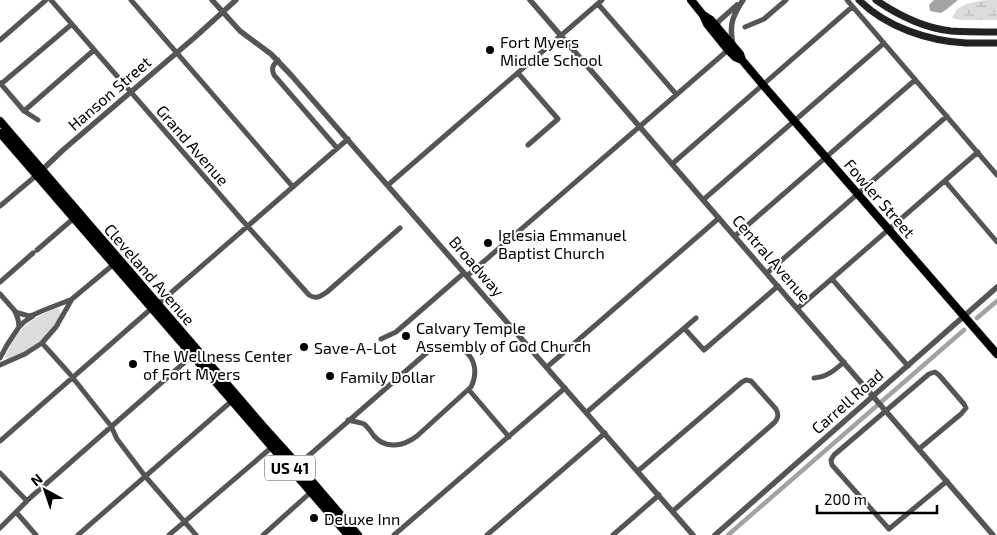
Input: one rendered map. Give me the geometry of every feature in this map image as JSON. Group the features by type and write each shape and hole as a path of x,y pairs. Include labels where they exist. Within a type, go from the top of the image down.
{"main road":[{"path":"858,0 891,23 927,37 961,42 997,42"},
{"path":"876,0 908,19 924,24 949,30 997,32"},
{"name":"Fowler Street","path":"693,1 703,15 711,20 715,29 730,48 740,54 742,60 763,85 997,354"},
{"name":"Cleveland Avenue","path":"0,121 74,218 142,296 168,316 272,447 348,535"},
{"name":"Cleveland Avenue","path":"0,133 39,172 155,306 193,355 298,465 358,535"}],"street":[{"path":"0,40 46,0"},
{"name":"Grand Avenue","path":"52,0 247,226 314,298 321,296 400,228"},
{"path":"131,0 293,187"},
{"name":"Broadway","path":"212,0 240,31 278,60 693,535"},
{"name":"Hanson Street","path":"0,206 236,0"},
{"name":"Central Avenue","path":"530,0 993,535"},
{"path":"715,29 719,21 743,0"},
{"path":"381,339 396,332 466,274 730,48 730,26 743,0"},
{"path":"745,27 764,19 786,0"},
{"path":"846,0 997,175"},
{"path":"388,186 600,2 676,94"},
{"path":"672,164 852,7"},
{"path":"38,120 24,111 1,83 72,24"},
{"path":"703,200 884,43"},
{"path":"24,111 94,50"},
{"path":"278,60 272,67 274,75 337,148"},
{"path":"518,73 558,119 528,145"},
{"path":"735,236 916,80"},
{"path":"767,273 947,116"},
{"path":"0,441 348,140"},
{"path":"798,308 978,152"},
{"path":"944,181 997,242"},
{"path":"0,282 74,218"},
{"path":"547,367 719,218"},
{"path":"0,358 24,322 44,310 72,299 114,264"},
{"path":"832,279 908,366"},
{"path":"684,328 704,350 778,286"},
{"name":"Carrell Road","path":"715,535 875,398 997,287"},
{"path":"0,294 15,312 19,327"},
{"path":"0,365 25,354 42,343 53,332 72,299"},
{"path":"58,305 64,312"},
{"path":"15,312 33,316"},
{"path":"587,412 696,318"},
{"path":"42,343 111,426 117,439 145,476 196,535"},
{"path":"298,465 348,420 427,351 440,345 450,344 459,347 472,359 475,375 469,390 417,436 405,444 386,444 378,440 364,424 348,420"},
{"path":"0,528 27,501 193,355"},
{"path":"814,378 827,375 844,362"},
{"path":"919,449 966,408 935,372 931,373 885,409 831,460 832,465 889,529 946,481"},
{"path":"638,471 742,382 746,380 751,381 776,410 778,418 673,511"},
{"path":"394,535 566,388"},
{"path":"469,390 509,437"},
{"path":"78,535 235,398"},
{"path":"487,535 605,433"},
{"path":"169,535 272,447"},
{"path":"0,473 27,501"},
{"path":"262,535 312,492"},
{"path":"613,535 659,495"},
{"path":"16,512 36,535"}],"green space":[{"path":"985,0 997,0 997,20 961,20 952,18 957,9 966,4"},
{"path":"56,308 60,310 61,315 43,340 22,353 8,359 5,358 13,341 24,327 39,316"}],"shaded area":[{"path":"934,0 958,0 941,13 930,11 929,5"}],"waterway":[{"path":"977,318 997,301"},
{"path":"728,535 964,330"}],"place":[{"name":"Fort Myers Middle School","path":"490,50"},
{"name":"Iglesia Emmanuel Baptist Church","path":"488,243"},
{"name":"Calvary Temple Assembly of God Church","path":"406,336"},
{"name":"Save-A-Lot","path":"304,347"},
{"name":"The Wellness Center of Fort Myers","path":"133,364"},
{"name":"Family Dollar","path":"330,376"},
{"name":"Deluxe Inn","path":"314,518"}]}
